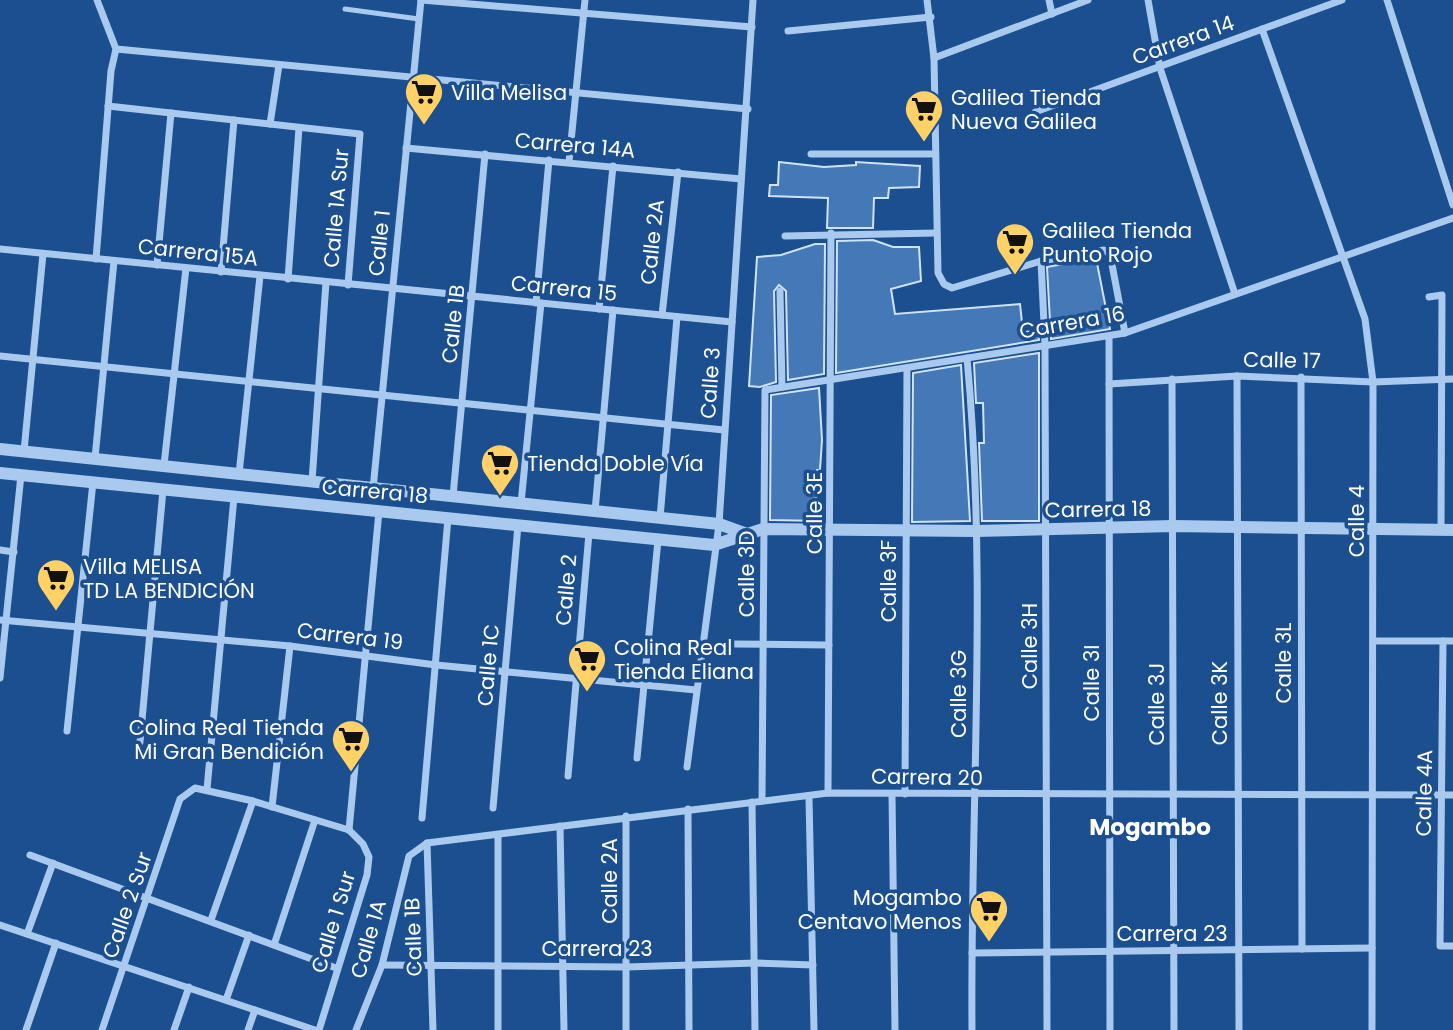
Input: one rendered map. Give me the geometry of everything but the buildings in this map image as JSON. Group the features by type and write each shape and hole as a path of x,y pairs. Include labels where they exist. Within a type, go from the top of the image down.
{"street":[{"path":"96,259 108,106 116,49 97,0"},
{"path":"421,0 752,27"},
{"name":"Calle 1","path":"373,489 421,0"},
{"path":"569,162 584,0"},
{"name":"Calle 3","path":"687,767 714,545 719,524 754,0"},
{"path":"928,0 934,58 938,273 944,284 952,288 1041,261 1099,250 1110,254 1125,333"},
{"path":"1049,0 1052,14"},
{"path":"934,58 1088,0"},
{"path":"1148,0 1160,68 1235,295"},
{"name":"Carrera 14","path":"1035,112 1342,0"},
{"path":"1387,0 1453,205"},
{"path":"788,31 931,17"},
{"name":"Calle 4","path":"1262,29 1365,319 1374,382 1372,1030"},
{"path":"116,49 748,109"},
{"path":"270,124 279,65"},
{"path":"108,106 299,128 288,279"},
{"path":"157,265 171,113"},
{"path":"222,272 234,120"},
{"name":"Calle 1A Sur","path":"299,128 360,134 348,285"},
{"name":"Carrera 14A","path":"406,148 741,178"},
{"name":"Calle 1B","path":"453,496 474,297 485,154"},
{"path":"811,154 935,154"},
{"path":"521,503 532,411 549,160"},
{"path":"599,309 613,166"},
{"name":"Calle 2A","path":"662,315 678,172"},
{"name":"Carrera 16","path":"765,390 1125,333 1453,218"},
{"name":"Calle 3E","path":"828,793 831,233"},
{"path":"785,236 936,233"},
{"name":"Carrera 15A","path":"0,249 392,289"},
{"path":"24,451 43,254"},
{"path":"94,458 114,261"},
{"name":"Calle 3H","path":"1041,261 1045,345 1047,1030"},
{"path":"164,465 186,268"},
{"path":"239,474 260,276"},
{"path":"312,481 326,282"},
{"name":"Carrera 15","path":"392,289 732,322"},
{"path":"780,291 782,387"},
{"path":"1429,297 1442,295 1441,380 1447,530"},
{"path":"595,511 613,310"},
{"path":"660,517 677,317"},
{"name":"Calle 3I","path":"1109,337 1110,1030"},
{"path":"0,356 724,430"},
{"name":"Calle 3G","path":"967,358 975,531 972,1030"},
{"name":"Calle 3F","path":"905,794 907,368"},
{"name":"Calle 17","path":"1109,384 1237,376 1374,382 1453,380"},
{"name":"Calle 3K","path":"1237,376 1239,1030"},
{"name":"Calle 3L","path":"1301,377 1302,949"},
{"name":"Calle 3J","path":"1172,379 1174,1030"},
{"name":"Calle 3D","path":"762,801 765,390"},
{"name":"Carrera 18","path":"0,449 660,517 719,524 744,533"},
{"path":"115,485 119,461"},
{"name":"Carrera 18","path":"0,473 714,545 763,529 975,531 1173,526 1447,530"},
{"path":"0,678 21,475"},
{"path":"67,731 93,482"},
{"path":"140,742 163,490"},
{"path":"234,497 207,789 349,831 368,656 379,511"},
{"path":"558,530 561,507"},
{"path":"422,818 448,517"},
{"name":"Calle 1C","path":"493,808 518,524"},
{"name":"Calle 2","path":"568,776 589,533"},
{"path":"637,758 658,540"},
{"path":"0,550 14,552"},
{"name":"Carrera 19","path":"4,620 290,646 436,665 696,690"},
{"path":"1373,641 1453,641"},
{"name":"Calle 4A","path":"1443,641 1440,946 1453,946"},
{"path":"734,644 829,645"},
{"path":"272,807 290,646"},
{"name":"Calle 2 Sur","path":"102,1030 180,799 195,788 207,789"},
{"name":"Carrera 20","path":"409,856 427,843 626,816 809,798 828,793 975,796 1174,793 1453,794"},
{"path":"892,794 895,1030"},
{"path":"809,798 814,1030"},
{"path":"211,920 253,801"},
{"path":"752,802 755,1030"},
{"path":"688,809 689,1030"},
{"name":"Calle 2A","path":"626,816 626,1030"},
{"path":"274,945 315,820"},
{"path":"560,826 565,965 564,1030"},
{"name":"Calle 1 Sur","path":"317,1030 367,875 369,858 363,844 349,831"},
{"path":"498,835 498,1030"},
{"name":"Calle 1B","path":"427,843 433,1030"},
{"path":"30,855 336,968"},
{"name":"Calle 1A","path":"356,1030 382,965 409,856"},
{"path":"27,934 53,863"},
{"path":"0,925 317,1030"},
{"path":"226,1000 249,935"},
{"path":"26,1030 56,943"},
{"name":"Carrera 23","path":"972,953 1372,948"},
{"name":"Carrera 23","path":"382,965 813,965"},
{"path":"174,1030 189,987"},
{"path":"248,1030 255,1010"}],"lane":[{"path":"345,9 419,19"}],"place":[{"name":"Villa Melisa","path":"424,126"},
{"name":"Galilea Tienda Nueva Galilea","path":"924,143"},
{"name":"Galilea Tienda Punto Rojo","path":"1015,276"},
{"name":"Tienda Doble Vía","path":"500,497"},
{"name":"Villa MELISA TD LA BENDICIÓN","path":"56,612"},
{"name":"Colina Real Tienda Eliana","path":"587,693"},
{"name":"Colina Real Tienda Mi Gran Bendición","path":"351,773"},
{"name":"Mogambo Centavo Menos","path":"989,943"}],"district":[{"name":"Mogambo","path":"1150,827"}]}
